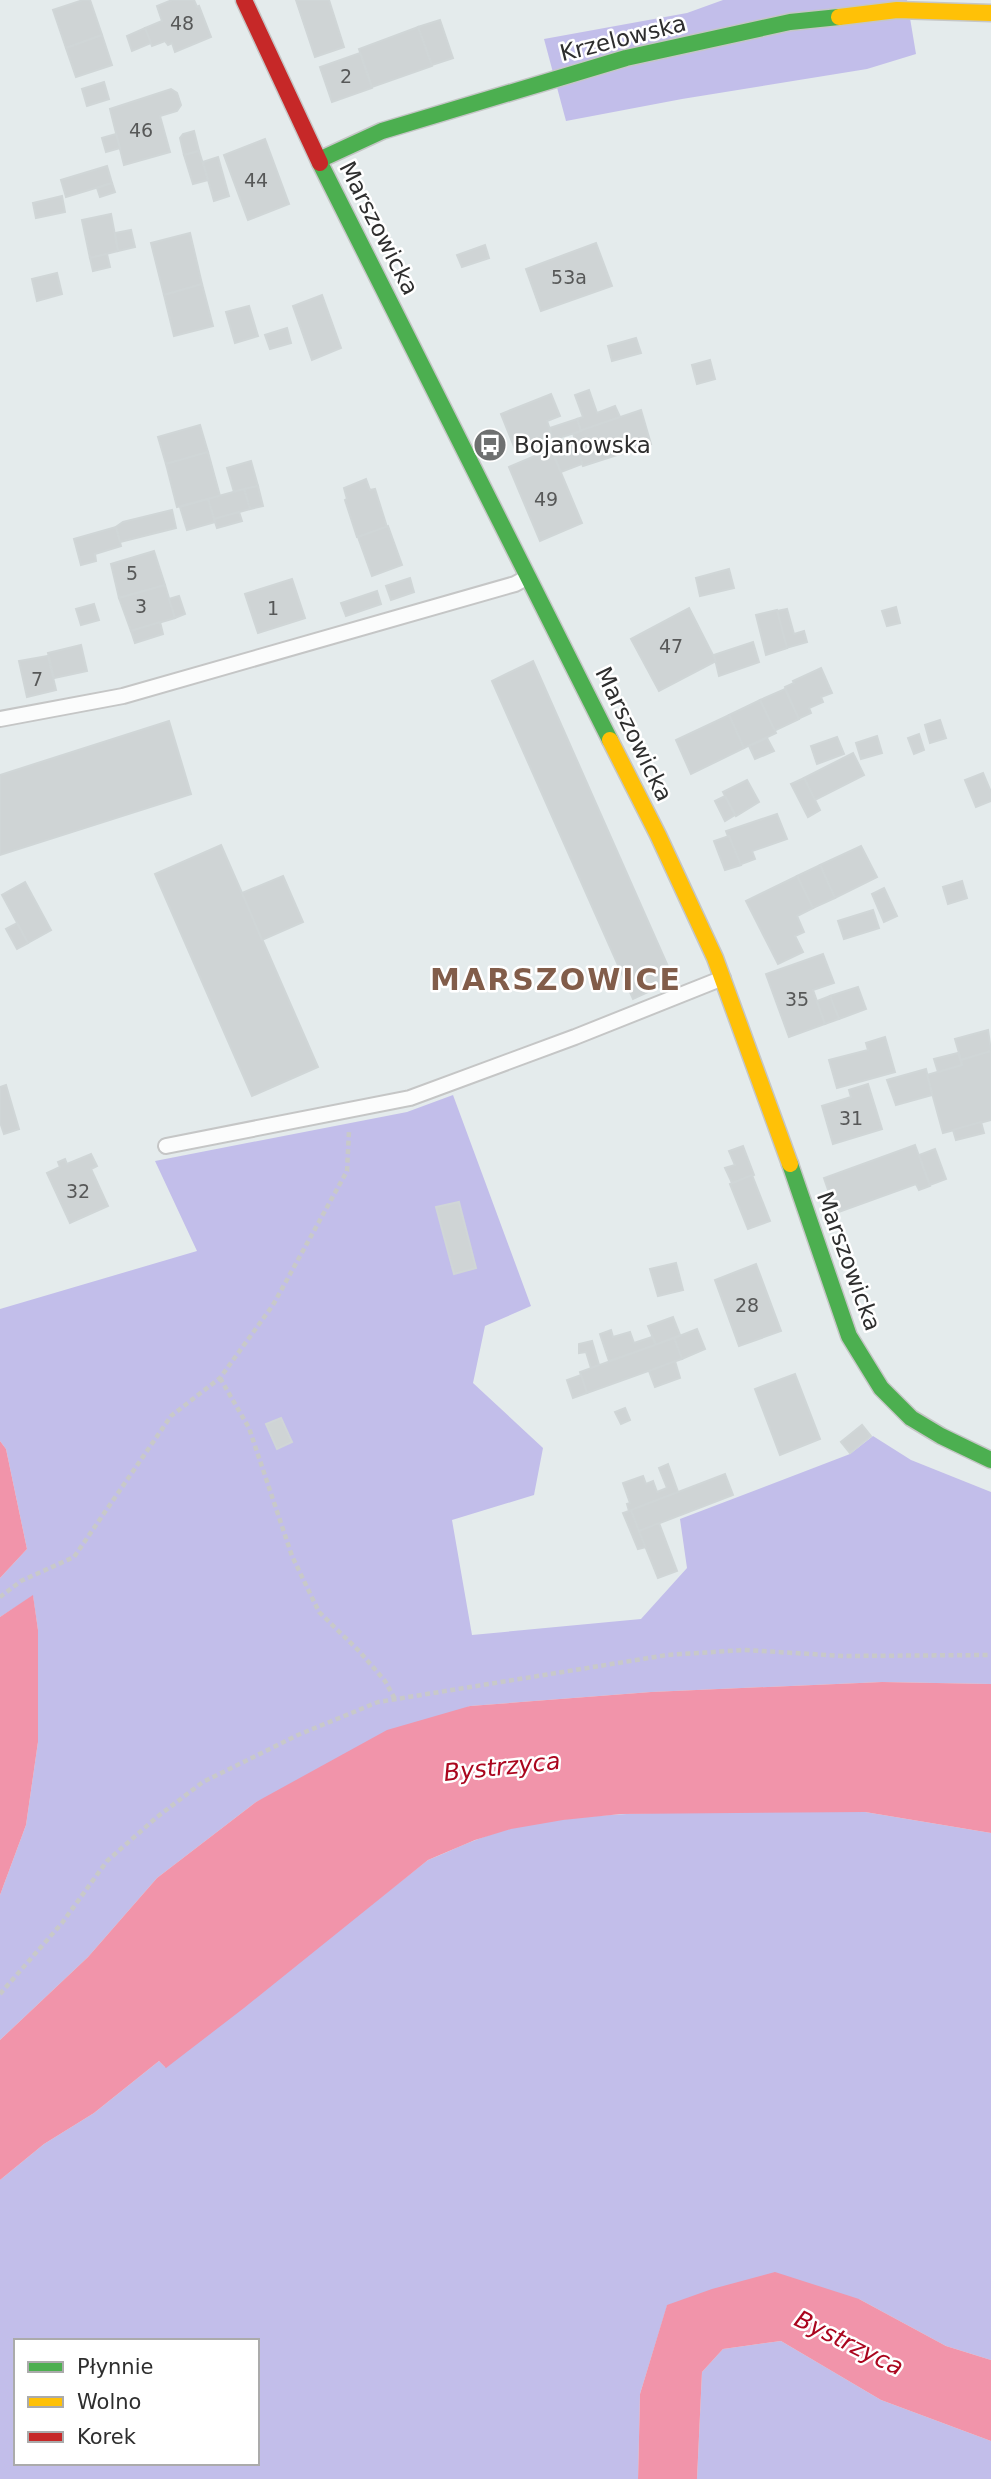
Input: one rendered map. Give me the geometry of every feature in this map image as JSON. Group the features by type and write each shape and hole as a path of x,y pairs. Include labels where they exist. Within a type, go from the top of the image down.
{"street":[{"name":"Marszowicka","path":"244,0 319,160 658,835 723,978 849,1336 881,1388 911,1418 991,1460"},
{"name":"Krzelowska","path":"319,160 382,131 626,58 777,25 897,10 991,13"}],"lane":[{"path":"0,719 149,689 514,584 530,576"},
{"path":"166,1146 410,1098 723,978"}],"path":[{"path":"0,1597 21,1581 74,1557 171,1416 220,1378 273,1305 347,1171 350,1109"},
{"path":"220,1378 249,1428 292,1556 319,1612 360,1652 385,1681 395,1699"},
{"path":"0,1994 62,1923 107,1861 157,1817 203,1782 298,1735 378,1702 667,1655 744,1650 844,1656 991,1655"}],"shaded area":[{"path":"723,0 907,0 916,54 867,69 566,121 544,39 687,13"},
{"path":"453,1095 531,1306 485,1326 473,1383 543,1448 534,1495 452,1520 472,1635 641,1619 687,1568 680,1519 850,1454 873,1436 911,1460 991,1492 991,1684 882,1682 651,1692 470,1706 256,1802 157,1878 88,1957 0,2040 0,1895 26,1825 38,1742 38,1630 33,1596 0,1617 0,1578 27,1549 6,1449 0,1441 0,1309 197,1251 155,1161 407,1112"},
{"path":"865,1812 991,1833 991,2360 946,2346 859,2299 667,2306 640,2394 638,2479 0,2479 0,2180 44,2144 94,2113 159,2061 165,2067 428,1860 491,1834 544,1822 608,1815"},
{"path":"781,2341 881,2400 991,2441 991,2479 697,2479 702,2372 723,2349"}],"water":[{"path":"0,1441 6,1449 27,1549 0,1578"},
{"path":"33,1595 38,1630 38,1742 26,1825 0,1895 0,1617"},
{"name":"Bystrzyca","path":"882,1682 991,1684 991,1833 865,1812 621,1814 511,1829 475,1840 428,1860 166,2068 159,2061 94,2113 44,2144 0,2180 0,2040 88,1957 157,1878 256,1802 387,1730 470,1706 651,1692"},
{"name":"Bystrzyca","path":"775,2272 859,2299 946,2346 991,2360 991,2441 881,2400 781,2341 723,2349 702,2372 697,2479 638,2479 640,2394 667,2305 712,2289"}],"building":[{"path":"90,0 102,35 66,48 53,10"},
{"path":"172,0 194,0 211,37 175,52 172,43 168,45 165,41 152,46 145,28 162,21 157,6"},
{"path":"296,0 329,0 344,47 315,57"},
{"path":"440,20 453,58 432,65 418,27"},
{"path":"418,27 432,66 372,87 359,49"},
{"path":"145,28 151,43 132,51 127,36"},
{"path":"102,35 112,65 76,77 66,48"},
{"path":"360,53 372,88 332,102 320,67"},
{"path":"104,82 109,99 87,106 82,89"},
{"path":"171,89 177,93 181,105 177,111 160,116 170,152 124,165 110,109"},
{"path":"194,131 199,151 184,155 180,138 183,134"},
{"path":"116,134 120,148 106,152 102,138"},
{"path":"265,139 289,204 248,220 224,155"},
{"path":"199,151 208,180 193,184 184,155"},
{"path":"218,157 229,196 214,201 203,162"},
{"path":"107,166 112,183 66,197 61,180"},
{"path":"112,183 115,192 100,197 97,188"},
{"path":"62,196 65,212 36,218 33,203"},
{"path":"111,214 118,251 90,258 82,220"},
{"path":"131,230 135,247 118,251 115,233"},
{"path":"190,233 202,284 164,295 151,243"},
{"path":"596,243 612,286 541,311 526,269"},
{"path":"485,245 489,258 462,267 457,255"},
{"path":"107,254 110,267 93,271 90,258"},
{"path":"57,273 62,294 37,301 32,279"},
{"path":"202,284 213,326 174,336 164,295"},
{"path":"322,295 341,348 312,360 293,306"},
{"path":"249,306 258,336 235,343 226,312"},
{"path":"287,328 291,343 270,349 265,335"},
{"path":"636,338 641,353 612,361 608,346"},
{"path":"710,360 715,379 697,384 692,365"},
{"path":"589,390 597,413 615,406 620,417 581,431 577,419 583,417 575,395"},
{"path":"551,394 560,416 547,421 552,435 515,449 501,414"},
{"path":"641,410 651,444 583,466 573,433"},
{"path":"577,419 581,431 552,440 550,428"},
{"path":"200,425 208,452 166,464 158,437"},
{"path":"575,439 582,464 561,472 551,449"},
{"path":"551,449 582,523 540,541 509,467"},
{"path":"208,452 220,496 177,507 166,464"},
{"path":"251,461 258,486 234,492 227,468"},
{"path":"366,479 370,490 375,489 387,527 357,537 345,500 344,488"},
{"path":"258,486 263,506 250,509 244,489"},
{"path":"244,489 250,509 214,519 208,499"},
{"path":"208,499 215,522 187,530 180,507"},
{"path":"172,510 176,528 120,542 116,527 123,522"},
{"path":"239,512 242,521 217,528 214,519"},
{"path":"388,526 402,565 372,576 358,537"},
{"path":"116,527 121,546 95,554 96,561 81,565 74,539"},
{"path":"154,551 165,585 119,598 111,564"},
{"path":"729,569 734,588 700,596 696,578"},
{"path":"410,578 414,592 391,600 386,586"},
{"path":"292,579 305,618 258,633 245,594"},
{"path":"165,585 175,618 131,631 119,598"},
{"path":"377,591 381,604 346,616 341,603"},
{"path":"179,596 185,614 175,618 169,599"},
{"path":"94,604 99,620 81,625 76,609"},
{"path":"896,607 900,623 887,626 882,611"},
{"path":"689,608 716,661 659,691 631,639"},
{"path":"787,609 794,634 804,631 807,642 786,648 777,611"},
{"path":"777,610 787,648 766,655 756,615"},
{"path":"160,622 163,634 135,643 131,631"},
{"path":"753,642 759,662 719,676 714,655"},
{"path":"81,645 87,671 54,678 48,653"},
{"path":"48,656 56,690 27,697 19,661"},
{"path":"533,661 674,980 633,999 492,681"},
{"path":"821,668 832,693 821,697 823,702 809,708 811,713 798,719 785,687"},
{"path":"785,689 799,719 774,731 760,700"},
{"path":"760,700 776,733 744,748 729,715"},
{"path":"729,715 744,748 691,774 676,740"},
{"path":"940,720 946,738 930,743 925,725"},
{"path":"169,721 191,794 0,855 0,775"},
{"path":"919,734 924,750 914,754 908,738"},
{"path":"877,736 882,753 861,759 856,743"},
{"path":"837,737 844,754 817,764 811,746"},
{"path":"767,738 774,751 755,759 749,746"},
{"path":"853,753 864,775 815,800 804,778"},
{"path":"983,773 991,792 991,801 976,807 965,780"},
{"path":"804,778 820,810 808,817 791,784"},
{"path":"747,780 759,802 736,816 723,792"},
{"path":"725,796 735,815 725,821 715,801"},
{"path":"777,814 787,839 752,851 755,859 739,865 726,831"},
{"path":"729,836 741,865 725,870 714,841"},
{"path":"221,845 318,1067 252,1096 155,874"},
{"path":"861,846 877,877 835,898 820,865"},
{"path":"820,865 835,898 813,908 797,876"},
{"path":"283,876 303,922 262,940 242,893"},
{"path":"797,876 813,908 797,916 804,932 795,936 803,952 778,964 746,901"},
{"path":"962,881 967,898 948,904 943,887"},
{"path":"25,882 51,930 28,943 2,895"},
{"path":"884,888 897,916 884,922 872,894"},
{"path":"873,910 879,928 844,939 838,921"},
{"path":"17,923 28,943 17,949 6,929"},
{"path":"823,954 834,983 813,990 825,1024 789,1037 766,974"},
{"path":"858,987 866,1009 839,1019 830,996"},
{"path":"830,996 839,1019 825,1024 817,1001"},
{"path":"988,1030 991,1051 961,1060 955,1039"},
{"path":"885,1037 895,1072 837,1088 829,1060 868,1050 866,1043"},
{"path":"991,1051 991,1120 943,1133 927,1075 962,1065 961,1060"},
{"path":"958,1053 962,1065 938,1072 934,1059"},
{"path":"926,1069 932,1095 896,1105 887,1080"},
{"path":"868,1084 882,1129 833,1144 822,1106 851,1097 849,1090"},
{"path":"6,1085 19,1129 4,1134 0,1122 0,1087"},
{"path":"981,1122 984,1133 956,1140 953,1130"},
{"path":"915,1145 930,1186 919,1190 916,1184 836,1213 824,1178"},
{"path":"743,1146 754,1175 732,1183 725,1168 735,1165 729,1151"},
{"path":"935,1149 946,1179 930,1185 919,1155"},
{"path":"91,1154 97,1166 91,1169 108,1206 70,1223 47,1173 60,1167 58,1162 65,1159 67,1164"},
{"path":"752,1175 770,1221 748,1229 730,1184"},
{"path":"459,1202 476,1268 454,1274 436,1207"},
{"path":"676,1263 683,1290 658,1296 650,1269"},
{"path":"756,1264 781,1331 739,1346 715,1280"},
{"path":"673,1317 680,1335 656,1345 648,1326"},
{"path":"697,1329 705,1349 682,1359 674,1338"},
{"path":"611,1330 613,1337 630,1332 634,1343 652,1337 656,1345 609,1361 600,1334"},
{"path":"674,1338 682,1359 587,1393 580,1372"},
{"path":"592,1341 599,1365 591,1368 586,1352 579,1353 579,1344"},
{"path":"675,1361 680,1378 655,1387 649,1371"},
{"path":"795,1374 820,1439 780,1455 755,1389"},
{"path":"581,1375 587,1393 573,1398 567,1380"},
{"path":"625,1408 630,1420 621,1424 615,1412"},
{"path":"281,1418 292,1442 277,1449 266,1424"},
{"path":"862,1425 871,1436 850,1453 841,1442"},
{"path":"668,1464 678,1492 631,1510 646,1547 638,1549 623,1513 629,1511 627,1504 630,1503 623,1483 643,1476 646,1484 653,1481 657,1492 667,1488 659,1468"},
{"path":"725,1474 733,1495 639,1531 631,1510"},
{"path":"659,1523 677,1571 658,1578 639,1531"}],"traffic: fast":[{"path":"319,160 382,131 626,58 790,22 839,17"},
{"path":"320,163 610,740"},
{"path":"790,1164 849,1336 881,1388 911,1418 991,1460"}],"traffic: slow":[{"path":"839,17 897,10 991,13"},
{"path":"610,740 715,958 790,1164"}],"traffic: jam":[{"path":"244,0 320,163"}],"place":[{"name":"Bojanowska","path":"490,445"}],"district":[{"name":"MARSZOWICE","path":"556,979"}]}
